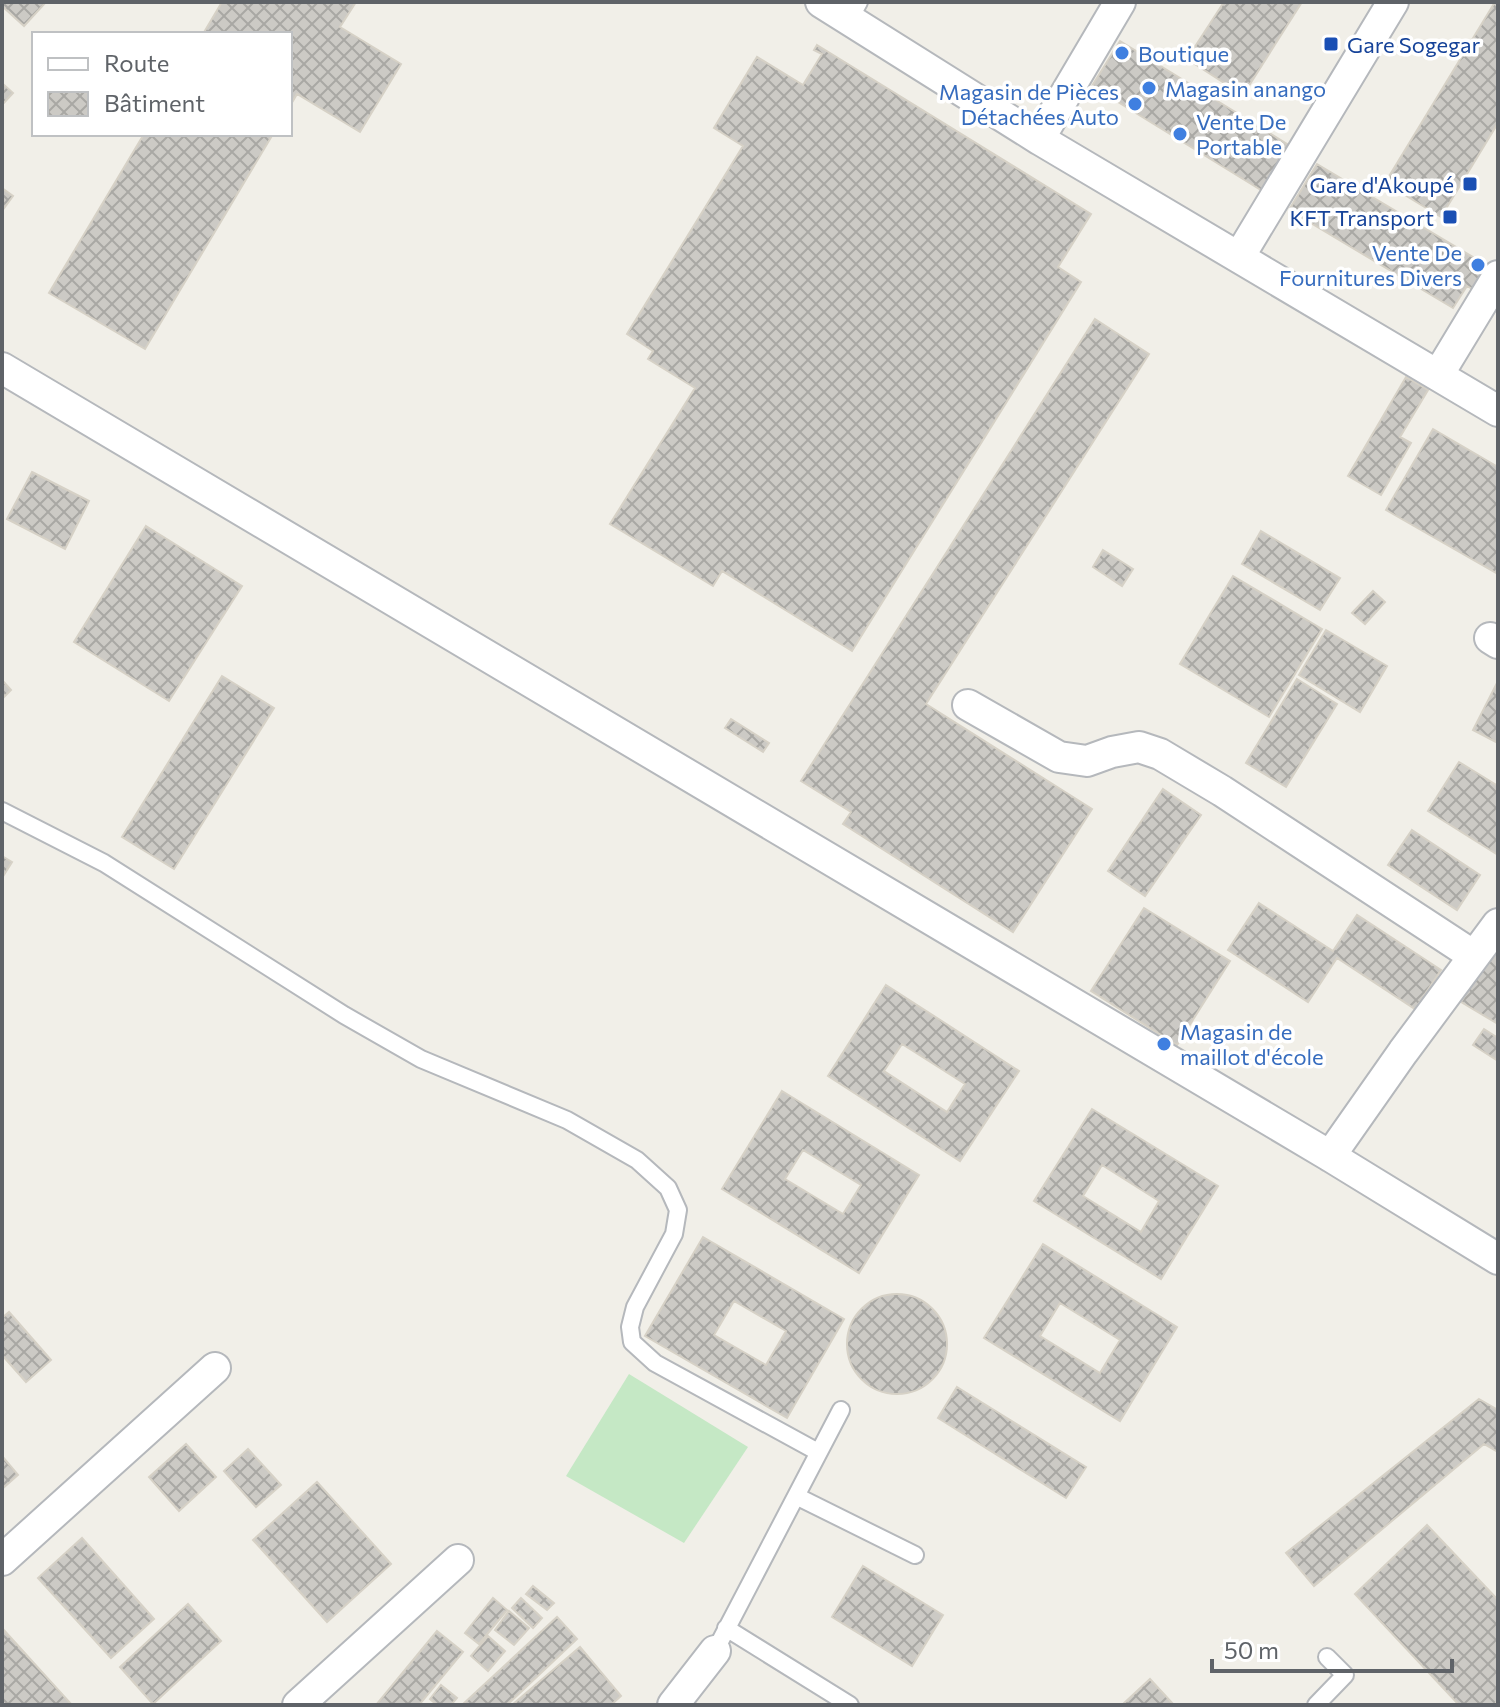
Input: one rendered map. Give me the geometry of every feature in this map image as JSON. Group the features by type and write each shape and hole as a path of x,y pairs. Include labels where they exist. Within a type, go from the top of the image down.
{"street":[{"path":"821,2 854,11 1039,139 1498,411"},
{"path":"1039,139 1120,2"},
{"path":"1239,257 1393,2"},
{"path":"1438,375 1498,276"},
{"path":"2,368 1330,1156 1498,1259"},
{"path":"968,705 1059,757 1087,761 1139,747 1160,754 1248,807 1474,956"},
{"path":"1330,1156 1498,924"},
{"path":"2,1560 215,1368"},
{"path":"298,1705 458,1560"},
{"path":"673,1705 721,1640"}],"lane":[{"path":"2,811 104,863 344,1015 421,1059 567,1120 637,1160 668,1188 678,1210 674,1234 635,1307 630,1327 632,1342 655,1363 818,1452"},
{"path":"841,1410 721,1640 850,1705"},
{"path":"796,1496 915,1555"},
{"path":"1316,1705 1345,1675 1327,1657"}],"green space":[{"path":"629,1374 748,1447 684,1543 566,1476"}],"building":[{"path":"2,2 46,2 24,26 2,6"},
{"path":"222,2 356,2 340,27 401,64 360,132 297,94 292,103 292,32 204,32"},
{"path":"1224,2 1302,2 1243,95 1187,59"},
{"path":"1495,2 1498,2 1498,123 1441,217 1385,183"},
{"path":"1120,41 1292,147 1264,192 1092,86"},
{"path":"817,45 1091,214 1058,267 1081,282 852,651 722,571 713,586 610,524 695,388 648,359 653,351 627,334 743,146 714,128 757,57 803,85 822,54 814,50"},
{"path":"2,85 13,93 2,105"},
{"path":"143,136 272,136 145,349 49,293"},
{"path":"1317,164 1493,269 1479,293 1467,286 1453,308 1289,210"},
{"path":"2,188 13,196 2,211"},
{"path":"1095,319 1149,354 926,704 1092,809 1013,932 843,824 851,812 801,781"},
{"path":"1406,377 1428,390 1400,437 1411,443 1381,495 1348,476"},
{"path":"1433,429 1498,467 1498,574 1386,510"},
{"path":"32,472 89,501 65,549 7,519"},
{"path":"146,526 242,586 169,701 74,642"},
{"path":"1261,531 1340,578 1320,610 1242,564"},
{"path":"1103,550 1133,569 1122,586 1093,567"},
{"path":"1233,576 1322,629 1269,717 1180,664"},
{"path":"1373,591 1385,602 1365,624 1352,613"},
{"path":"1326,630 1387,666 1360,712 1299,675"},
{"path":"222,676 274,708 174,869 122,837"},
{"path":"1297,679 1337,704 1286,787 1246,763"},
{"path":"2,680 11,690 2,699"},
{"path":"1498,681 1498,743 1473,730"},
{"path":"731,719 769,743 763,752 725,728"},
{"path":"1459,762 1498,786 1498,855 1428,811"},
{"path":"1163,789 1201,815 1145,896 1108,871"},
{"path":"1412,830 1480,875 1457,910 1388,865"},
{"path":"2,856 12,862 2,878"},
{"path":"1259,903 1333,951 1357,915 1441,970 1415,1009 1337,958 1308,1002 1228,950"},
{"path":"1144,908 1230,961 1177,1045 1091,991"},
{"path":"1492,952 1498,955 1498,1024 1461,1002"},
{"path":"886,985 1019,1071 960,1161 828,1076","holes":["902,1044 965,1084 947,1112 884,1071"]},
{"path":"1484,1029 1498,1038 1498,1061 1473,1045"},
{"path":"782,1091 919,1175 859,1273 722,1189","holes":["803,1150 861,1185 843,1214 785,1179"]},
{"path":"1092,1109 1218,1186 1161,1279 1034,1201","holes":["1102,1165 1159,1201 1141,1232 1083,1196"]},
{"path":"703,1237 844,1319 787,1418 645,1336","holes":["734,1301 786,1331 766,1365 714,1335"]},
{"path":"1043,1244 1177,1327 1120,1421 984,1338","holes":["1060,1303 1120,1340 1100,1373 1040,1336"]},
{"path":"897,1294 925,1302 939,1316 947,1344 939,1372 925,1386 897,1394 869,1386 855,1372 847,1344 855,1316 869,1302"},
{"path":"9,1312 51,1360 26,1382 2,1355 2,1318"},
{"path":"957,1387 1086,1467 1066,1498 938,1418"},
{"path":"1479,1399 1498,1410 1498,1452 1484,1444 1314,1586 1286,1553"},
{"path":"186,1444 216,1477 179,1511 149,1477"},
{"path":"248,1449 281,1485 256,1507 224,1471"},
{"path":"2,1456 18,1475 2,1489"},
{"path":"317,1482 391,1564 327,1622 253,1540"},
{"path":"1427,1525 1498,1600 1498,1701 1494,1705 1459,1705 1355,1594"},
{"path":"82,1538 154,1619 111,1658 38,1578"},
{"path":"863,1566 943,1615 912,1666 832,1617"},
{"path":"533,1586 554,1603 547,1610 526,1594"},
{"path":"493,1598 507,1610 479,1644 465,1633"},
{"path":"521,1598 542,1618 533,1628 512,1608"},
{"path":"188,1604 221,1641 153,1704 120,1667"},
{"path":"509,1611 529,1628 514,1645 495,1630"},
{"path":"557,1617 577,1639 507,1705 462,1705"},
{"path":"2,1628 71,1704 70,1705 2,1705"},
{"path":"437,1631 463,1652 419,1705 376,1705"},
{"path":"488,1636 505,1651 488,1671 471,1656"},
{"path":"580,1647 621,1696 611,1705 512,1705"},
{"path":"1150,1679 1174,1705 1122,1705"},
{"path":"441,1685 457,1698 451,1705 437,1705 430,1699"}],"place":[{"name":"Gare Sogegar","path":"1331,44"},
{"name":"Boutique","path":"1122,53"},
{"name":"Magasin anango","path":"1149,88"},
{"name":"Magasin de Pièces Détachées Auto","path":"1135,104"},
{"name":"Vente De Portable","path":"1180,134"},
{"name":"Gare d'Akoupé","path":"1470,184"},
{"name":"KFT Transport","path":"1450,217"},
{"name":"Vente De Fournitures Divers","path":"1478,265"},
{"name":"Magasin de maillot d'école","path":"1164,1044"}]}
